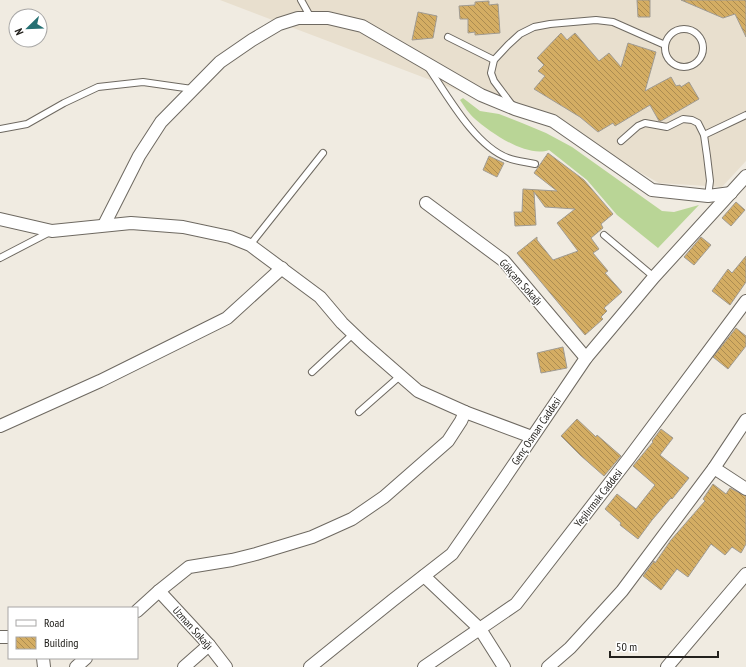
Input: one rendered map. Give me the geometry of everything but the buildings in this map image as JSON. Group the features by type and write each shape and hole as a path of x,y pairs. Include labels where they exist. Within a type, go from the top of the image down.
{"street":[{"path":"104,225 139,156 161,122 220,62 279,24 298,18 328,18 362,26 481,95 515,110 553,121 652,190 708,196 731,194"},
{"name":"Genç Osman Caddesi","path":"310,667 452,554 586,358 654,277 746,176"},
{"name":"Gökçam Sokağı","path":"426,203 504,262 586,358"},
{"path":"0,219 52,231 131,223 184,228 230,236 250,246 320,297 353,334 418,391 465,412 532,438"},
{"path":"0,426 100,381 227,318 282,268"},
{"name":"Yeşilırmak Caddesi","path":"424,667 516,604 629,458 746,301"},
{"path":"138,610 159,590 189,567 232,560 312,538 352,519 384,497 448,441 465,412"},
{"path":"548,667 570,648 622,591 714,468 746,420"},
{"path":"714,468 746,488"},
{"path":"666,667 746,574"},
{"path":"424,576 480,629 504,667"},
{"name":"Uzman Sokağı","path":"159,590 226,667"},
{"path":"184,667 208,645"},
{"path":"76,667 85,659"}],"lane":[{"path":"301,0 311,18"},
{"path":"515,110 494,81 491,73 494,60 508,45 520,34 534,27 596,20 613,22 665,45"},
{"path":"682,30 688,30 694,32 698,36 702,47 702,53 695,64 683,67 671,62 667,57 665,45 671,34 682,30"},
{"path":"448,37 494,60"},
{"path":"422,60 475,135 498,153 508,158 535,164"},
{"path":"0,128 27,124 98,86 143,82 192,89"},
{"path":"704,135 746,115"},
{"path":"621,140 638,126 645,124 666,127 683,119 692,120 698,123 704,135 710,181 708,196"},
{"path":"250,246 323,153"},
{"path":"0,258 52,231"},
{"path":"604,235 654,277"},
{"path":"312,372 353,334"},
{"path":"359,412 400,376"}],"shaded area":[{"path":"220,0 746,0 746,161 722,187 659,183 634,169 550,114 462,92"}],"green space":[{"path":"463,98 480,111 499,114 522,123 546,133 572,147 662,211 674,212 699,205 658,248 617,215 587,180 549,150 540,152 520,147 490,131 471,115 460,100"}]}
